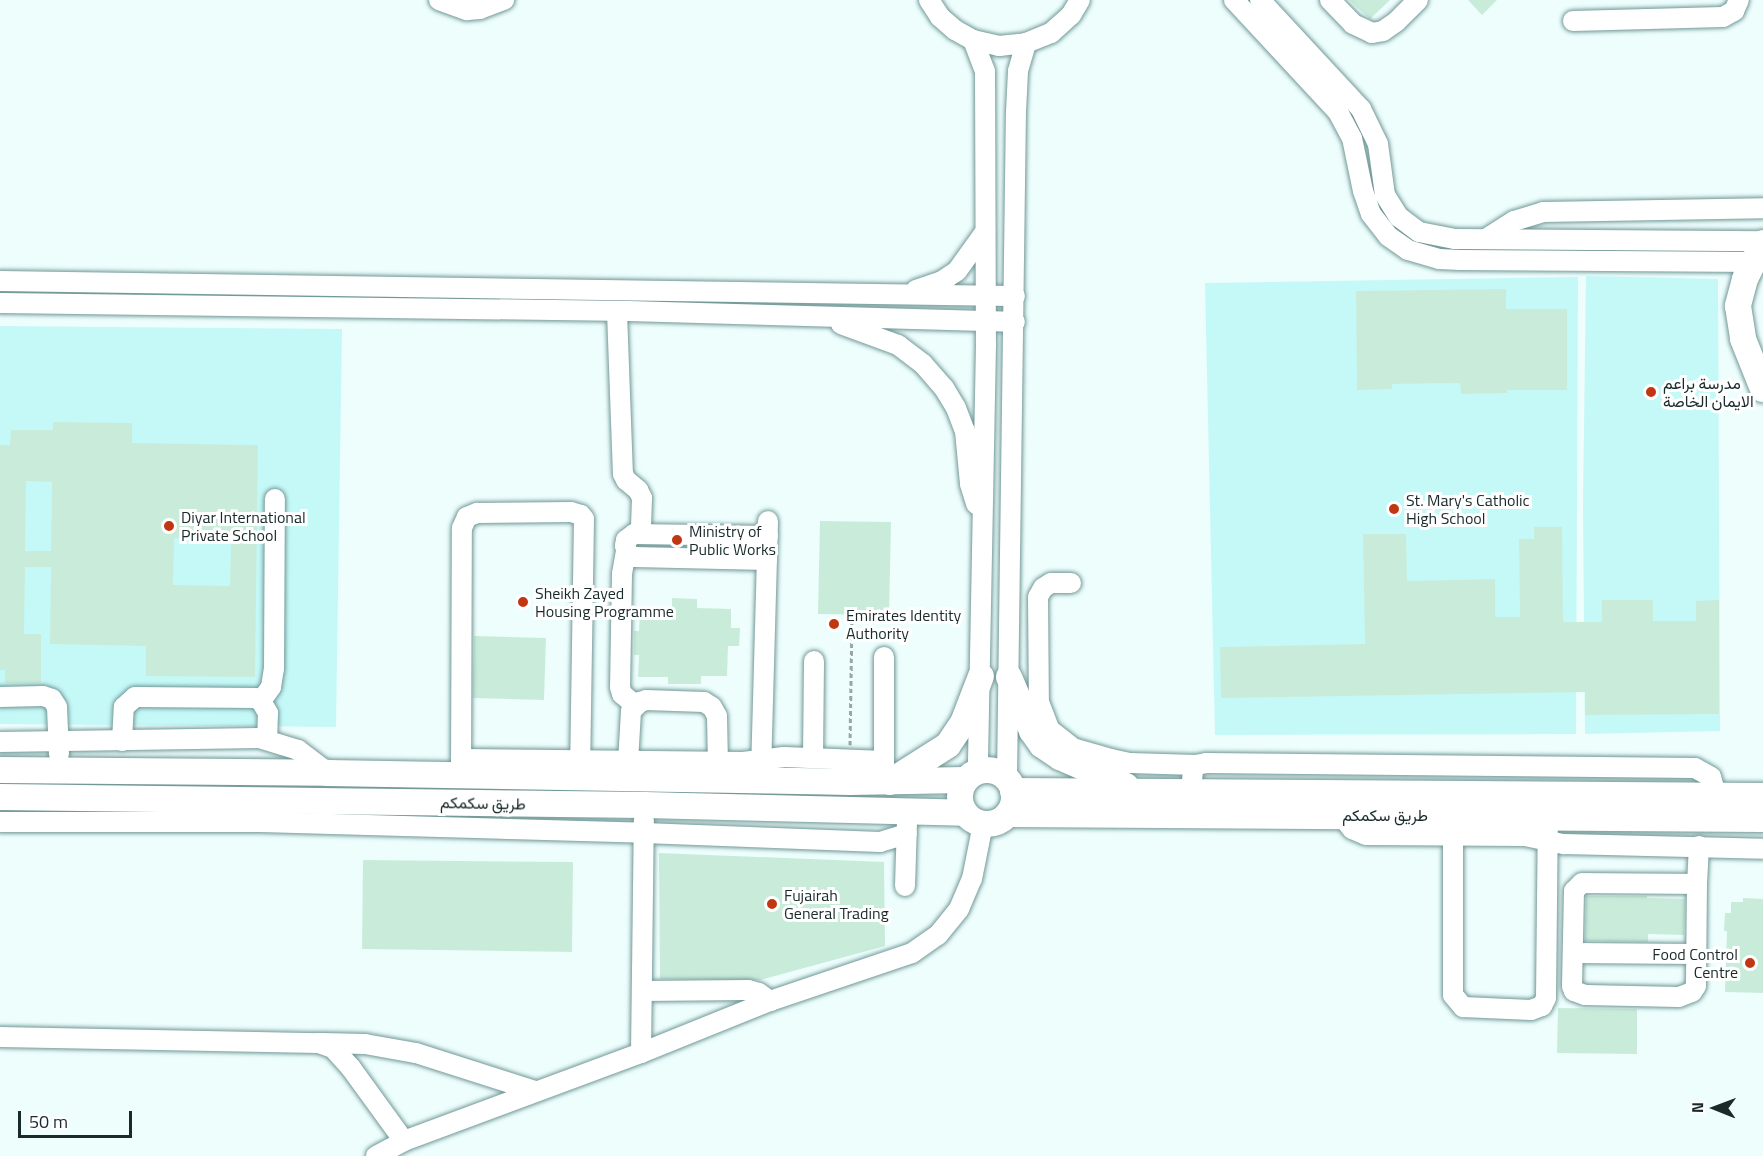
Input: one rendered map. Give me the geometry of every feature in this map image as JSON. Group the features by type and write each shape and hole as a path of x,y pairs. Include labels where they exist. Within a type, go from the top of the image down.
{"main road":[{"path":"1760,249 1740,291 1738,319 1750,359 1763,389"},
{"path":"886,775 948,745 963,723 981,676"},
{"path":"1009,676 1032,731 1042,745 1060,757 1138,791"},
{"name":"طريق سكمكم","path":"0,770 328,773 461,768 761,770 971,776"},
{"path":"996,771 1010,794 996,822 974,818 960,793 971,776 996,771"},
{"name":"طريق سكمكم","path":"1010,794 1191,790 1763,796"},
{"name":"طريق سكمكم","path":"1010,794 1341,814 1453,825 1547,828 1763,819"},
{"name":"طريق سكمكم","path":"0,797 644,805 907,823 974,818"}],"street":[{"path":"439,0 466,10 480,9 504,0"},
{"path":"929,0 940,17 955,30 973,40 999,46 1026,43 1051,33 1071,15 1080,0"},
{"path":"1234,0 1338,112 1352,138 1363,191 1371,214 1388,236 1408,250 1439,259 1460,260 1760,249"},
{"path":"1260,0 1352,99 1368,120 1377,144 1385,195 1399,217 1413,228 1430,236 1760,249"},
{"path":"1330,0 1353,24 1372,33 1383,31 1396,22 1418,0"},
{"path":"1573,21 1723,17 1734,11 1738,0"},
{"path":"971,776 981,676 986,321 986,71 973,40"},
{"path":"1010,794 1009,676 1018,71 1026,43"},
{"path":"1486,239 1514,221 1550,212 1763,208"},
{"path":"902,294 930,286 952,275 967,260 985,232"},
{"path":"0,281 1015,296"},
{"path":"0,303 623,311 1015,322"},
{"path":"623,311 617,348 622,377 623,474 626,480 638,490 642,498 641,534"},
{"path":"819,317 870,333 898,345 935,375 951,397 961,418 967,443 972,495 983,516"},
{"path":"261,701 273,678 275,499"},
{"path":"580,762 586,525 581,515 571,512 471,514 463,522 461,768 580,762 718,762 761,770 813,758 850,760 886,775 884,657"},
{"path":"635,705 622,694 620,687 622,574 626,540 641,534 768,528 761,770"},
{"path":"626,551 639,557 767,560"},
{"path":"1071,583 1051,583 1043,588 1038,597 1039,702 1050,730 1056,738 1073,748 1130,763 1689,768 1706,772 1713,782 1716,795"},
{"path":"813,758 814,661"},
{"path":"0,697 52,699 57,707 59,772"},
{"path":"122,741 124,707 135,697 249,697 261,701 268,712 267,739"},
{"path":"628,762 628,730 635,705 646,700 708,704 717,716 718,762"},
{"path":"0,742 267,739 298,750 328,773"},
{"path":"1191,790 1192,775 1196,765"},
{"path":"641,1053 644,805"},
{"path":"376,1156 404,1141 641,1053 770,1001 897,960 926,945 950,922 967,894 972,879 974,818"},
{"path":"0,822 260,822 644,832 880,842 907,823"},
{"path":"905,886 907,823"},
{"path":"1453,825 1453,995 1463,1007 1532,1010 1545,1002 1547,828"},
{"path":"1547,828 1564,844 1763,849"},
{"path":"1697,884 1582,883 1574,891 1572,986 1579,994 1679,997 1692,992 1696,986 1698,846"},
{"path":"1573,952 1696,954"},
{"path":"642,991 748,990 759,993 770,1001"},
{"path":"0,1037 365,1044 416,1053 535,1091"},
{"path":"319,1043 333,1048 404,1141"}],"path":[{"path":"850,760 852,615"}],"shaded area":[{"name":"مدرسة براعم الايمان الخاصة","path":"1586,276 1718,279 1720,731 1585,734 1583,506"},
{"name":"St. Mary's Catholic High School","path":"1578,277 1576,734 1215,735 1205,283"},
{"name":"Diyar International Private School","path":"0,326 342,329 336,727 0,724"}],"building":[{"path":"1349,0 1390,0 1370,19"},
{"path":"1468,0 1497,0 1482,15"},
{"path":"1506,289 1506,309 1567,309 1567,390 1507,390 1507,393 1461,394 1460,383 1392,384 1392,389 1357,390 1356,291"},
{"path":"53,422 132,423 132,443 258,445 255,677 146,676 146,646 50,644 51,567 25,567 24,634 41,634 41,683 5,683 5,670 0,670 0,445 10,445 11,430 53,430","holes":["26,481 52,482 51,551 25,551","174,538 231,539 230,586 173,585"]},
{"path":"820,521 891,522 889,615 818,614"},
{"path":"1534,527 1562,527 1563,622 1602,622 1602,600 1653,600 1653,621 1696,621 1696,601 1719,600 1719,714 1585,715 1585,692 1221,698 1220,647 1365,644 1363,534 1406,534 1407,581 1495,579 1495,617 1520,617 1519,539 1534,539"},
{"path":"672,598 697,599 697,608 731,609 731,628 740,628 739,646 728,646 727,676 701,676 701,684 668,684 668,677 638,677 639,655 634,655 634,631 639,631 640,607 672,607"},
{"path":"474,636 546,638 544,700 473,698"},
{"name":"Fujairah General Trading","path":"659,853 884,862 885,946 760,980 660,979"},
{"path":"363,860 573,862 572,952 362,949"},
{"path":"1586,896 1647,896 1647,898 1685,899 1684,935 1648,934 1648,942 1585,941"},
{"path":"1743,898 1763,899 1763,993 1725,992 1727,931 1724,931 1725,913 1731,913 1731,902 1743,902"},
{"path":"1558,1008 1637,1009 1637,1054 1557,1053"}],"place":[{"name":"مدرسة براعم الايمان الخاصة","path":"1651,392"},
{"name":"St. Mary's Catholic High School","path":"1394,509"},
{"name":"Diyar International Private School","path":"169,526"},
{"name":"Ministry of Public Works","path":"677,540"},
{"name":"Sheikh Zayed Housing Programme","path":"523,602"},
{"name":"Emirates Identity Authority","path":"834,624"},
{"name":"Fujairah General Trading","path":"772,904"},
{"name":"Food Control Centre","path":"1750,963"}]}
